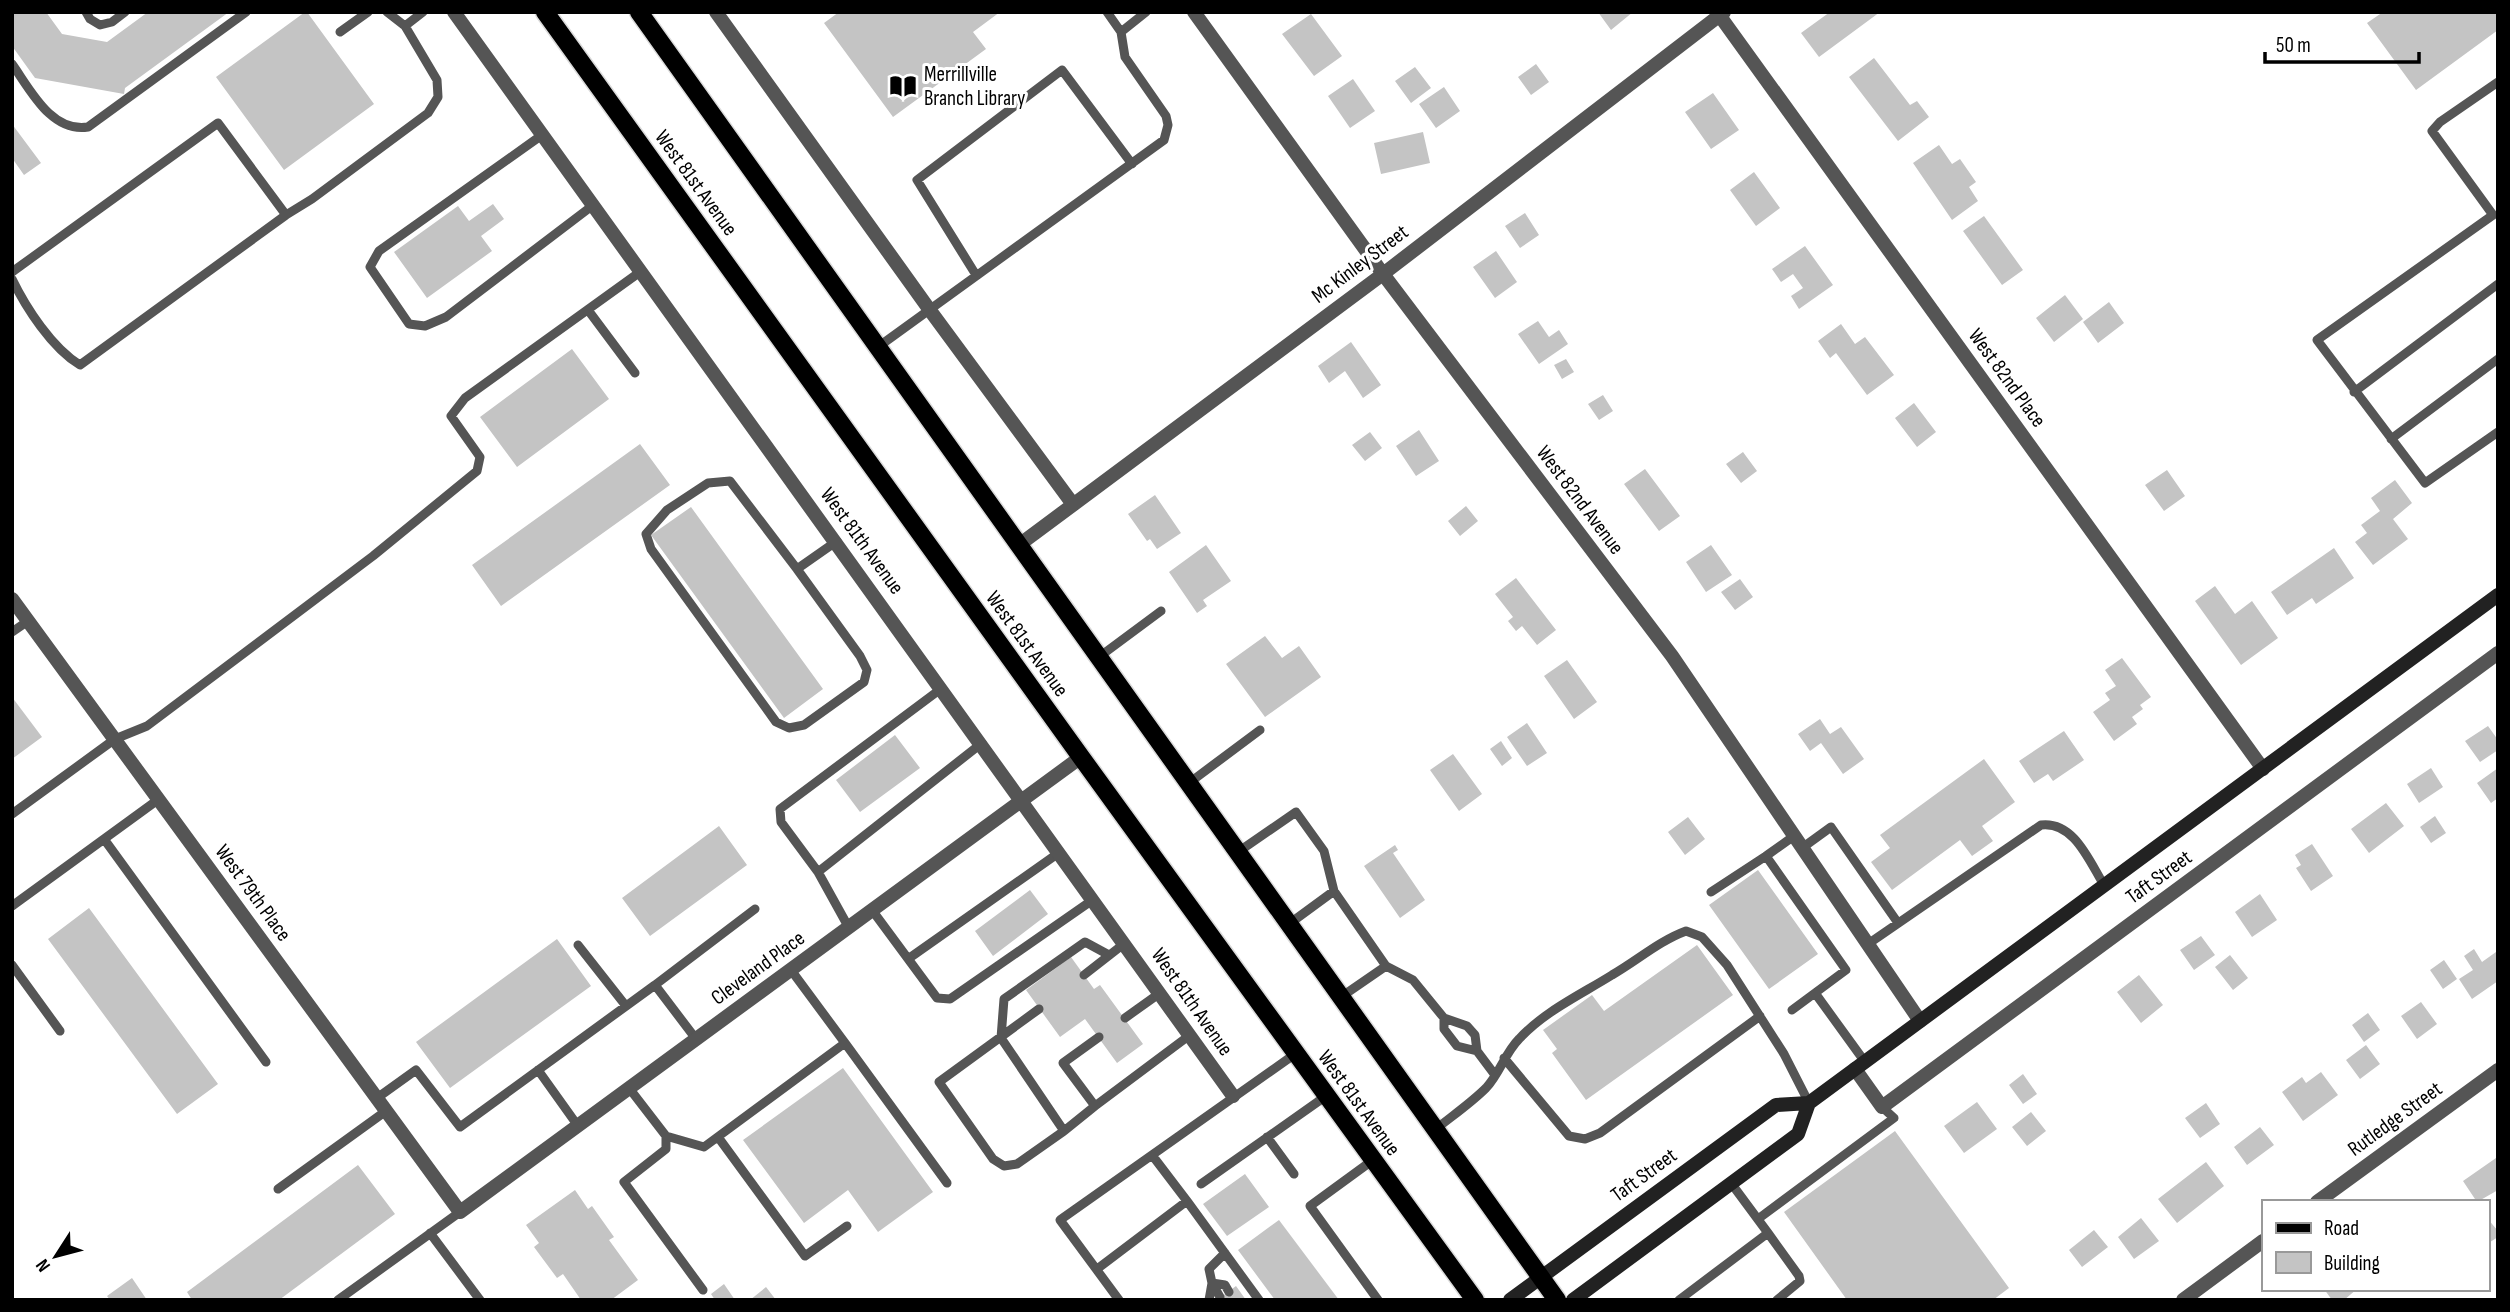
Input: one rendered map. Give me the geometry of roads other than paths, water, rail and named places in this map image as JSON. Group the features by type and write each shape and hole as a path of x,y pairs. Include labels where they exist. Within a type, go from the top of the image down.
{"main road":[{"name":"West 81st Avenue","path":"545,12 1475,1300"},
{"path":"639,12 1557,1300"},
{"name":"Taft Street","path":"1510,1300 1776,1105 1809,1103 2498,596"},
{"path":"1573,1300 1798,1134 1809,1103"}],"street":[{"name":"West 81th Avenue","path":"454,12 1023,800 1233,1096"},
{"path":"716,12 1072,503"},
{"name":"West 82nd Avenue","path":"1194,12 1383,274 1672,656 1920,1021"},
{"name":"Mc Kinley Street","path":"1019,545 1383,274 1720,13"},
{"name":"West 82nd Place","path":"1720,13 2263,769"},
{"name":"West 79th Place","path":"12,599 460,1212"},
{"name":"Taft Street","path":"1882,1107 2498,653"},
{"name":"Cleveland Place","path":"460,1212 1081,757"},
{"path":"1860,1066 1882,1107"},
{"name":"Rutledge Street","path":"2320,1200 2498,1070"},
{"path":"2186,1299 2262,1242"}],"lane":[{"path":"86,12 90,19 100,25 112,22 125,12"},
{"path":"12,64 47,112 71,127 88,127 246,12"},
{"path":"340,32 368,12"},
{"path":"12,279 22,299 65,356 80,366 286,215 313,200 428,114 438,97 437,80 405,26 387,12"},
{"path":"405,26 423,12"},
{"path":"878,347 1164,140 1168,124 1166,116 1125,57 1121,32 1107,12"},
{"path":"1121,32 1146,12"},
{"path":"976,275 917,180 1062,70 1132,164"},
{"path":"2498,82 2440,122 2432,131 2495,218 2317,340 2425,483 2498,432"},
{"path":"12,272 218,123 286,215"},
{"path":"542,135 379,251 370,267 410,324 425,326 446,317 592,206"},
{"path":"12,814 115,739 147,726 373,556 477,471 480,457 451,416 465,398 640,272"},
{"path":"2354,392 2498,284"},
{"path":"587,310 635,373"},
{"path":"2391,439 2498,359"},
{"path":"730,481 797,569 860,656 867,670 864,682 804,725 789,728 776,722 651,549 646,534 667,510 708,484 730,481"},
{"path":"797,569 836,541"},
{"path":"1099,657 1161,611"},
{"path":"12,632 28,621"},
{"path":"849,928 818,872 781,822 780,809 942,688"},
{"path":"1189,783 1260,730"},
{"path":"818,872 982,743"},
{"path":"12,906 159,799"},
{"path":"1238,852 1296,812 1324,851 1334,891 1386,966 1413,980 1444,1018 1467,1026 1475,1035 1477,1051 1495,1075"},
{"path":"1868,944 2040,825 2051,824 2066,830 2077,842 2104,886"},
{"path":"1710,892 1766,856 1831,827 1898,923"},
{"path":"104,839 266,1062"},
{"path":"908,959 1060,852"},
{"path":"1766,856 1846,970 1792,1010"},
{"path":"1289,924 1334,891"},
{"path":"872,910 937,998 950,999 1094,900"},
{"path":"377,1098 416,1070 460,1127 755,909"},
{"path":"1436,1129 1485,1088 1520,1037 1554,1009 1614,975 1667,938 1686,931 1702,937 1727,965 1784,1054 1809,1103"},
{"path":"1064,1130 1000,1038 1004,999 1085,942 1109,956"},
{"path":"1084,975 1125,943"},
{"path":"578,945 626,1006"},
{"path":"12,965 60,1031"},
{"path":"1341,997 1386,966"},
{"path":"791,970 947,1183"},
{"path":"655,985 696,1039"},
{"path":"1125,1018 1160,993"},
{"path":"1815,993 1860,1066"},
{"path":"1039,1009 939,1082 993,1159 1004,1166 1017,1164 1190,1035"},
{"path":"1504,1058 1569,1136 1585,1139 1600,1133 1758,1013"},
{"path":"1444,1018 1444,1029 1457,1046 1477,1051"},
{"path":"1095,1107 1063,1063 1098,1037"},
{"path":"629,1088 666,1136 705,1147 845,1043"},
{"path":"1119,1300 1060,1220 1295,1054"},
{"path":"538,1070 578,1126"},
{"path":"1201,1184 1326,1096"},
{"path":"1758,1219 1894,1118 1882,1107"},
{"path":"278,1189 386,1111"},
{"path":"666,1136 666,1149 624,1182 703,1290"},
{"path":"718,1137 805,1256 847,1226"},
{"path":"1267,1137 1294,1174"},
{"path":"1152,1154 1259,1300"},
{"path":"1373,1160 1310,1206 1378,1300"},
{"path":"1731,1182 1799,1276 1800,1281 1777,1300"},
{"path":"1097,1269 1187,1201"},
{"path":"338,1300 460,1212"},
{"path":"430,1233 480,1300"},
{"path":"1679,1300 1768,1233"},
{"path":"1220,1297 1212,1283 1209,1269 1225,1253"},
{"path":"1212,1283 1225,1285 1229,1292"},
{"path":"1209,1300 1212,1283"}],"place":[{"name":"Merrillville Branch Library","path":"903,86"}]}
